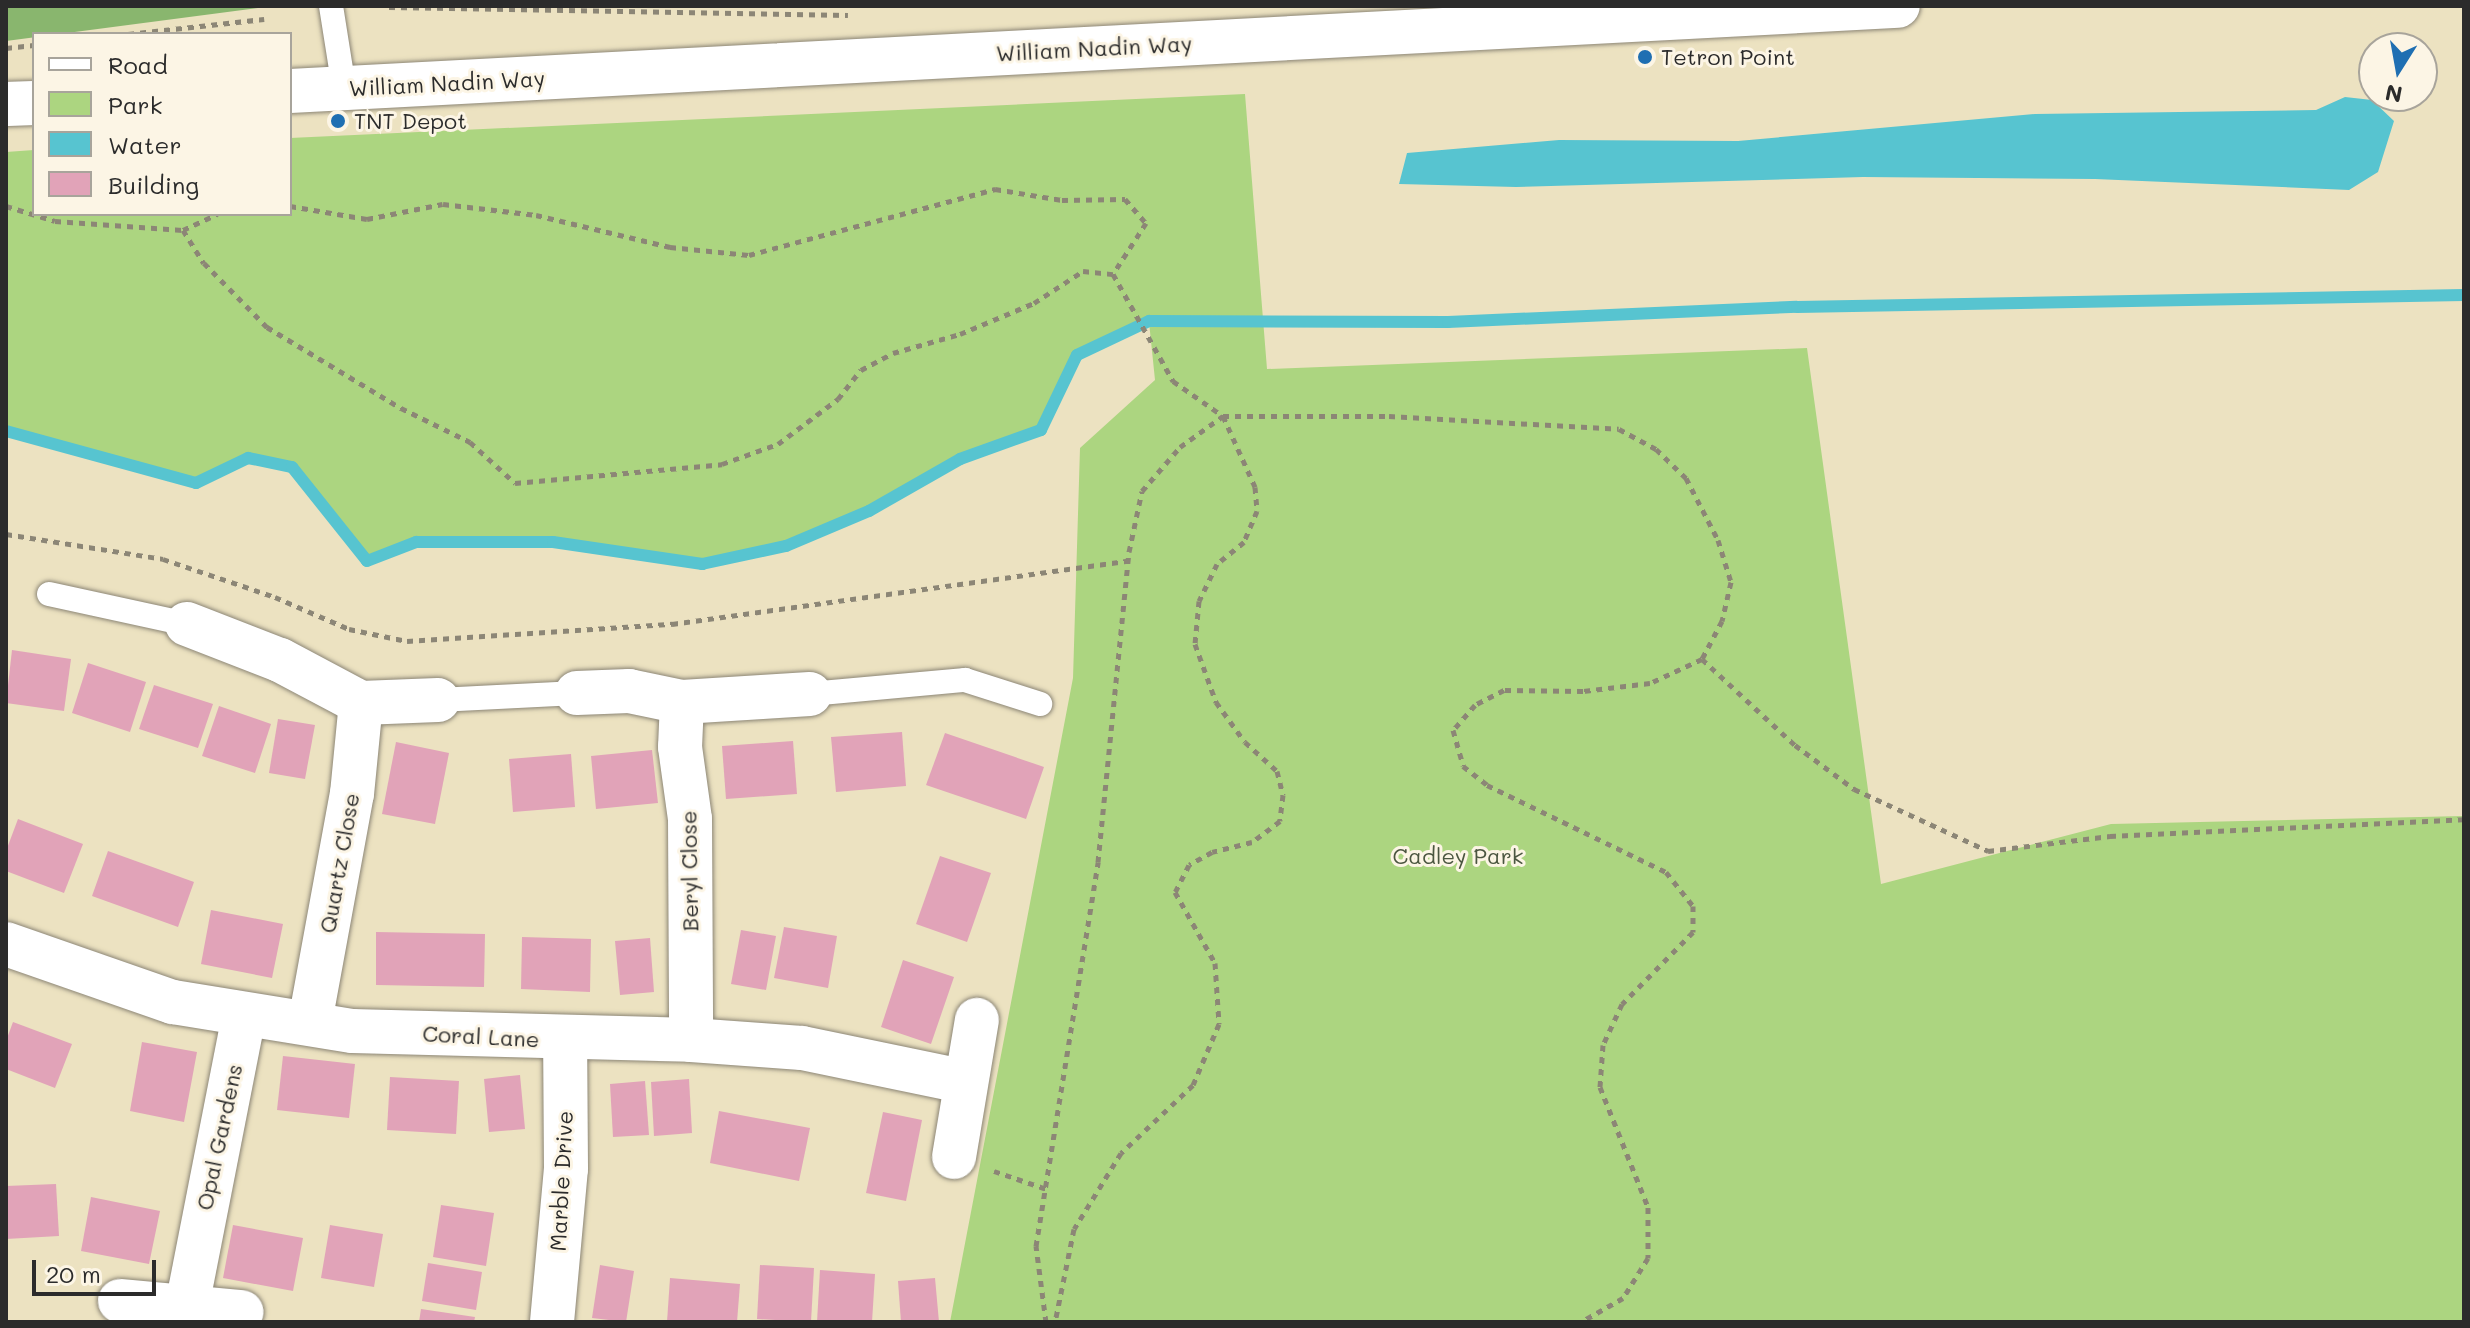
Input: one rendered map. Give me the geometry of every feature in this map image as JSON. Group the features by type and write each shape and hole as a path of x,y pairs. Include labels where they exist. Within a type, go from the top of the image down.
{"street":[{"name":"William Nadin Way","path":"292,91 1898,6"},
{"path":"6,104 32,103"},
{"path":"187,624 280,660 361,703 438,700"},
{"path":"577,693 629,691 682,702 810,694"},
{"name":"Beryl Close","path":"682,702 680,747 690,819 691,1040"},
{"name":"Quartz Close","path":"310,1022 352,794 361,703"},
{"name":"Coral Lane","path":"6,944 173,1002 352,1031 565,1041 691,1040 802,1048 966,1082"},
{"name":"Opal Gardens","path":"187,1306 244,1015"},
{"path":"954,1157 977,1020"},
{"name":"Marble Drive","path":"552,1322 566,1169 565,1041"},
{"path":"120,1301 242,1312"}],"lane":[{"path":"331,6 344,88"},
{"path":"49,594 187,624"},
{"path":"810,694 965,680 1040,704"},
{"path":"438,700 577,693"}],"path":[{"path":"389,7 865,16"},
{"path":"146,32 264,19"},
{"path":"6,48 32,45"},
{"path":"292,206 367,219 443,204 536,215 670,247 749,255 995,189 1062,200 1125,199 1146,223 1113,274"},
{"path":"6,206 32,214"},
{"path":"39,216 55,221 183,230 214,216"},
{"path":"183,230 204,263 267,327 401,408 470,442 515,483 722,464 778,444 838,399 861,370 893,353 960,334 1034,303 1083,271 1113,274"},
{"path":"1055,1322 1074,1229 1121,1153 1193,1085 1219,1024 1215,963 1175,892 1189,865 1212,852 1252,842 1280,821 1283,795 1277,771 1245,742 1216,702 1195,644 1199,601 1217,564 1244,542 1257,511 1255,487 1223,416 1173,381 1132,302 1113,274"},
{"path":"1046,1322 1036,1246 1098,862 1128,560 1142,491 1180,447 1223,416 1405,417 1619,429 1656,449 1686,478 1718,540 1731,582 1722,621 1702,659 1650,683 1583,691 1504,690 1475,705 1453,730 1463,766 1487,785 1666,872 1693,906 1693,932 1622,1004 1603,1045 1600,1087 1648,1207 1648,1258 1623,1298 1581,1322"},
{"path":"6,534 163,559 275,597 349,629 407,641 672,624 1128,560"},
{"path":"1702,659 1795,745 1854,789 1988,851 2110,836 2464,819"},
{"path":"954,1157 1047,1189"}],"green space":[{"path":"6,6 273,6 75,32 32,32 32,38 6,41"},
{"name":"Cadley Park","path":"1245,94 1267,369 1807,348 1881,884 2111,824 2464,816 2464,1322 950,1322 1073,678 1080,448 1155,380 1149,322 1077,355 1041,430 960,459 869,511 786,546 702,564 553,542 416,542 367,561 291,467 248,458 196,483 6,431 6,152 32,150 32,216 292,216 292,138"}],"water":[{"path":"2345,97 2358,98 2358,112 2385,112 2394,121 2378,172 2349,190 2095,179 1863,177 1516,187 1399,184 1407,153 1559,140 1738,141 2035,114 2316,110"}],"building":[{"path":"12,650 71,659 64,711 6,703"},
{"path":"88,663 146,682 130,732 72,713"},
{"path":"154,685 213,704 198,748 139,729"},
{"path":"219,706 271,724 255,773 202,756"},
{"path":"278,719 315,725 305,779 269,773"},
{"path":"902,732 906,786 836,792 831,737"},
{"path":"945,733 1044,767 1026,819 926,785"},
{"path":"793,741 797,794 726,799 722,746"},
{"path":"396,742 449,753 435,824 382,814"},
{"path":"652,750 658,803 596,809 591,756"},
{"path":"571,754 575,807 513,812 509,759"},
{"path":"18,819 83,844 64,893 6,871 6,851"},
{"path":"108,851 194,882 178,927 92,896"},
{"path":"940,856 991,873 967,942 916,924"},
{"path":"211,910 283,924 272,978 201,964"},
{"path":"784,927 837,936 828,988 774,978"},
{"path":"741,930 776,936 766,990 731,984"},
{"path":"376,932 485,934 484,987 376,985"},
{"path":"522,937 591,939 590,992 521,989"},
{"path":"650,938 654,992 620,995 615,941"},
{"path":"903,960 954,977 931,1044 881,1027"},
{"path":"13,1022 72,1044 55,1088 6,1069 6,1041"},
{"path":"142,1042 197,1052 184,1122 130,1111"},
{"path":"283,1056 355,1064 349,1118 277,1110"},
{"path":"520,1075 525,1129 489,1132 484,1079"},
{"path":"390,1077 459,1081 456,1134 387,1130"},
{"path":"689,1079 692,1133 654,1136 651,1082"},
{"path":"645,1081 649,1135 613,1137 610,1084"},
{"path":"719,1111 810,1128 799,1181 710,1163"},
{"path":"883,1112 922,1120 906,1201 866,1193"},
{"path":"56,1184 59,1236 6,1239 6,1186"},
{"path":"91,1197 160,1211 149,1264 81,1251"},
{"path":"441,1205 494,1213 486,1266 433,1257"},
{"path":"233,1225 303,1238 293,1291 223,1278"},
{"path":"330,1225 383,1234 374,1287 321,1278"},
{"path":"428,1263 482,1272 476,1310 422,1301"},
{"path":"600,1265 634,1271 626,1322 592,1318"},
{"path":"760,1265 814,1268 811,1322 757,1319"},
{"path":"820,1270 875,1274 872,1322 817,1322"},
{"path":"670,1278 740,1284 737,1322 667,1322"},
{"path":"935,1278 939,1322 901,1322 898,1281"},
{"path":"421,1309 475,1317 474,1322 419,1322"}],"waterway":[{"path":"6,431 196,483 248,458 292,467 367,561 416,542 553,542 702,564 786,546 869,511 960,459 1041,430 1077,355 1149,321 1448,322 1797,307 2464,295"}],"place":[{"name":"Tetron Point","path":"1645,57"},
{"name":"TNT Depot","path":"338,121"}]}
